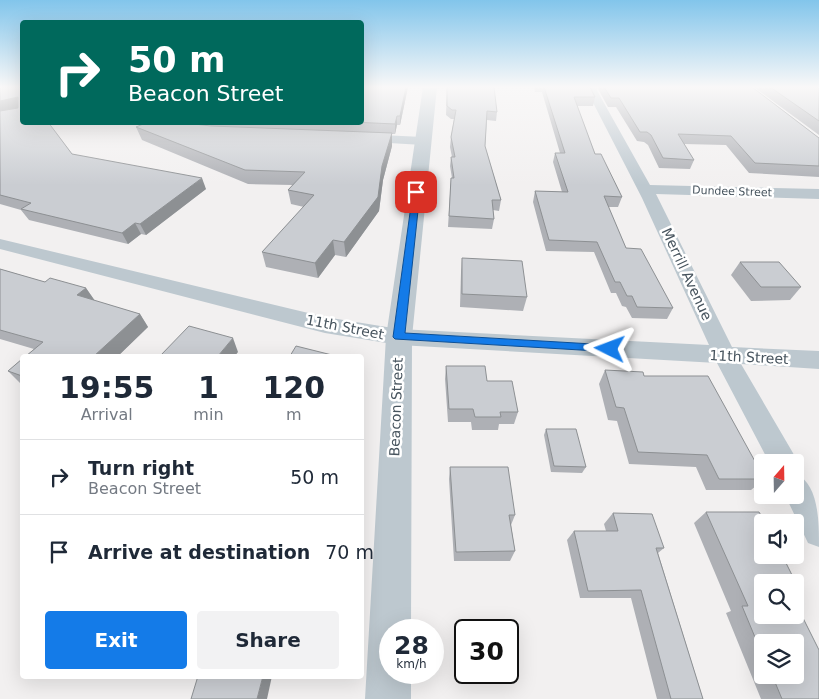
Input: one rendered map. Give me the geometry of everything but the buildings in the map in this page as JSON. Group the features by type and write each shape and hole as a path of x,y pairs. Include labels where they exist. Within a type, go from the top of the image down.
{"street":[{"name":"Beacon Street","path":"388,699 399,337 426,120"},
{"name":"Merrill Avenue","path":"608,120 678,252 725,356 779,454"},
{"path":"346,138 423,140"},
{"name":"Dundee Street","path":"645,189 819,194"},
{"name":"11th Street","path":"0,244 324,325 399,337 819,360"},
{"path":"804,503 819,532"}],"route":[{"path":"416,192 411,248 399,337 610,349"}]}
